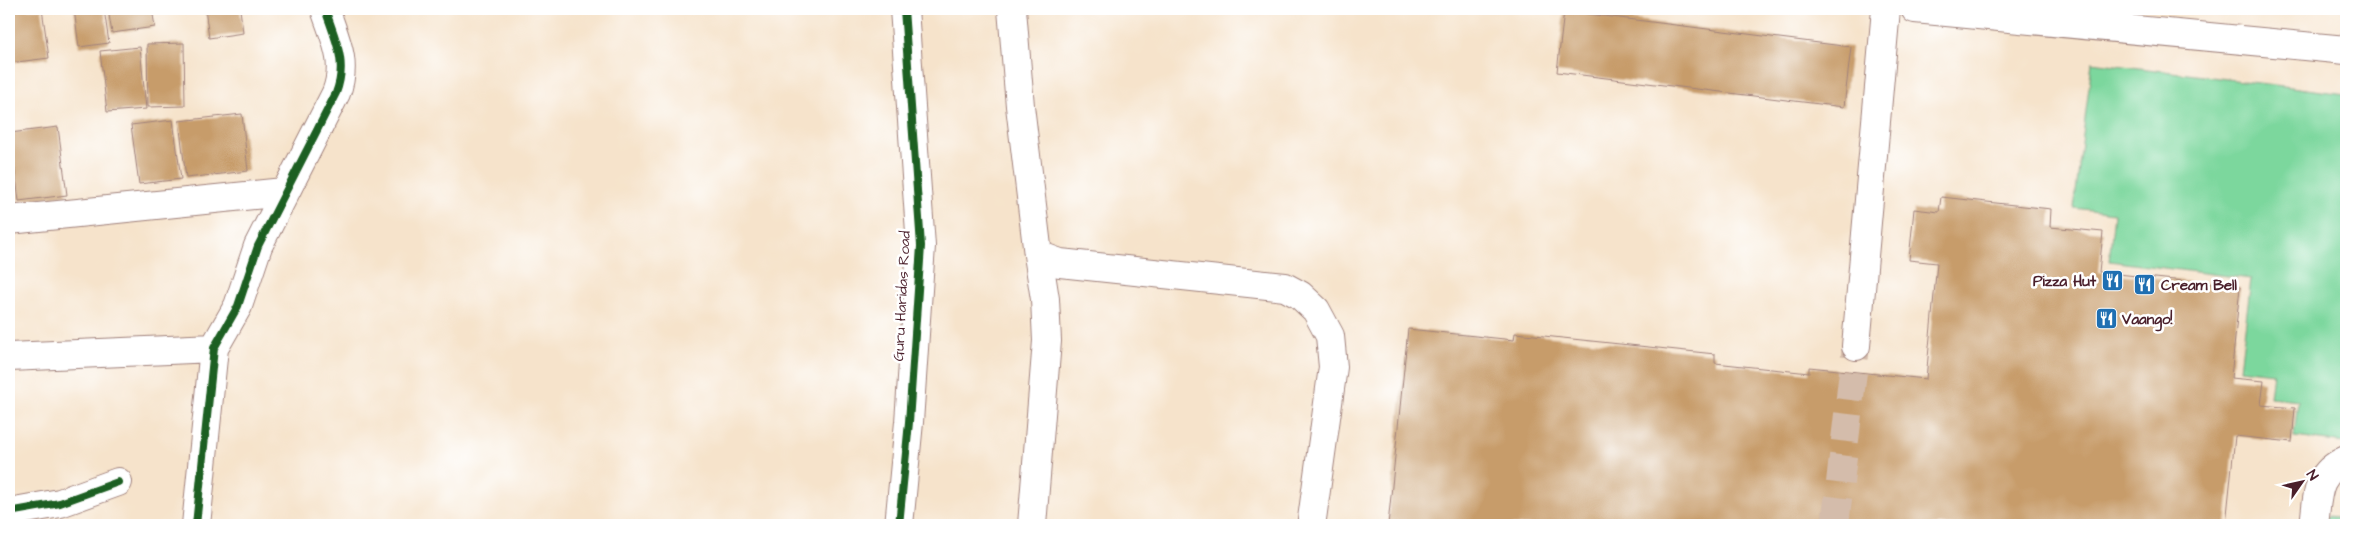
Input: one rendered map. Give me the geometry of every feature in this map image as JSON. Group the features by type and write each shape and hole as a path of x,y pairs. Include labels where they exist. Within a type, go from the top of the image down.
{"street":[{"path":"196,525 214,348 238,306 258,246 342,78 340,59 325,9"},
{"name":"Guru Haridas Road","path":"899,525 909,422 921,246 904,9"},
{"path":"1012,9 1020,106 1038,255 1046,299 1047,340 1032,525"},
{"path":"1856,346 1886,9"},
{"path":"1915,9 2346,50"},
{"path":"9,220 284,192"},
{"path":"1038,255 1060,263 1285,287 1300,295 1316,310 1330,336 1333,367 1312,520"},
{"path":"9,357 214,348"},
{"path":"2314,525 2319,491 2324,478 2330,468 2346,460"},
{"path":"9,512 60,503 118,482"}],"green space":[{"path":"2092,62 2346,94 2346,443 2294,437 2298,400 2270,397 2273,373 2240,369 2251,279 2109,261 2114,213 2074,208"},
{"path":"2326,517 2346,519 2346,525 2325,525"}],"building":[{"path":"9,9 42,9 49,58 9,63"},
{"path":"74,9 104,9 109,43 79,47"},
{"path":"108,9 152,9 155,27 112,33"},
{"path":"205,9 240,9 243,33 209,38"},
{"path":"1564,11 1851,47 1844,107 1557,72"},
{"path":"184,43 185,106 148,107 147,44"},
{"path":"140,47 146,109 107,112 100,51"},
{"path":"242,114 248,171 186,178 179,121"},
{"path":"173,120 181,179 139,184 131,125"},
{"path":"58,127 67,195 19,201 10,133"},
{"path":"1941,197 2051,209 2050,227 2103,232 2099,272 2240,287 2231,378 2264,381 2261,405 2295,408 2292,442 2235,436 2226,525 1388,525 1408,329 1514,340 1515,333 1715,354 1715,363 1809,373 1809,367 1926,379 1937,263 1909,260 1914,209 1939,212"}],"tunnel":[{"path":"1835,525 1856,346"}],"cycle path":[{"path":"196,525 214,348 238,306 258,246 336,93 339,82 341,71 339,51 325,9"},
{"path":"899,525 909,422 921,246 904,9"},
{"path":"9,512 60,503 118,482"}],"place":[{"name":"Pizza Hut","path":"2112,281"},
{"name":"Cream Bell","path":"2145,285"},
{"name":"Vaango!","path":"2106,319"}]}
